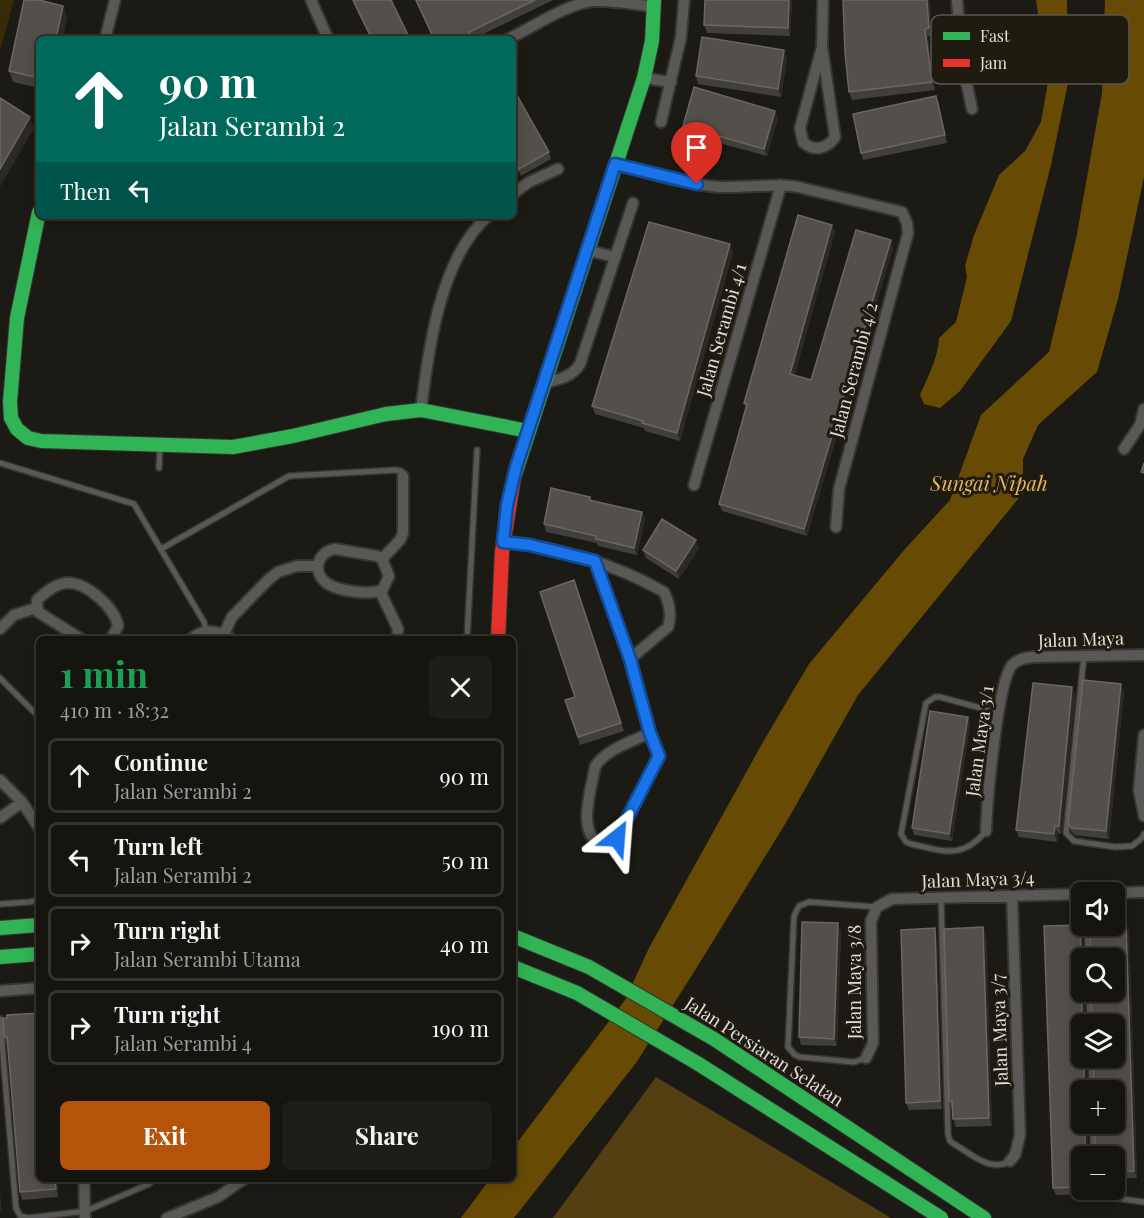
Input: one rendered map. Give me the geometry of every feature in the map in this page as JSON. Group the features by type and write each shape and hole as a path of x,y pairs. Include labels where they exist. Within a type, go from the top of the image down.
{"street":[{"path":"106,36 116,0"},
{"path":"311,0 327,36"},
{"path":"661,122 681,37 684,0"},
{"path":"822,47 800,128 803,142 816,149 825,147 835,137 822,47 823,0"},
{"path":"957,0 958,15"},
{"path":"498,636 499,575 509,495 516,467 644,78 652,41 654,3 591,1 578,4 514,36"},
{"path":"644,78 671,82"},
{"path":"967,84 972,109"},
{"path":"615,164 674,180 720,187 781,185"},
{"path":"516,192 529,182 558,169"},
{"name":"Jalan Serambi 4/2","path":"781,185 892,208 902,212 907,223 908,233 905,246 839,489 836,527"},
{"name":"Jalan Serambi 4/1","path":"694,485 781,185"},
{"path":"544,383 567,377 575,372 580,364 633,203"},
{"path":"38,219 17,318 5,401 17,429 28,438 41,441 233,447 293,436 386,414 421,411 528,431"},
{"path":"421,411 427,359 443,295 465,244 486,219"},
{"path":"587,250 614,257"},
{"path":"1124,449 1140,425 1144,409"},
{"path":"382,559 403,534 403,476"},
{"path":"503,542 530,545 595,561 664,592 667,598 669,627 630,659"},
{"path":"332,550 377,556 382,559 388,576 380,591 368,593 336,587 324,581 317,566 320,558 332,550"},
{"path":"595,561 630,659 650,733 659,756 617,838 611,844 604,846 596,843 588,833 588,812 598,760 650,733"},
{"path":"228,636 232,617 269,579 278,572 297,566 317,566"},
{"path":"76,636 38,612 36,608 37,600 43,594 63,583 71,583 96,594 117,617 118,626 113,636"},
{"path":"380,591 393,615 398,629 397,636"},
{"path":"0,629 14,615 36,608"},
{"path":"194,636 206,631 224,636"},
{"name":"Jalan Maya","path":"1018,660 1033,657 1144,655"},
{"name":"Jalan Maya 3/1","path":"986,831 987,803 1005,678 1011,666 1018,660"},
{"path":"1144,735 1138,790 1144,816"},
{"path":"0,780 22,802 36,823"},
{"path":"0,818 22,802"},
{"path":"1125,893 1144,892"},
{"name":"Jalan Maya 3/4","path":"877,907 892,899 1071,894"},
{"name":"Jalan Maya 3/7","path":"1010,1161 1015,1155 1020,1135 1012,896"},
{"name":"Jalan Maya 3/8","path":"866,1058 873,1043 870,921 877,907"},
{"path":"0,928 36,925"},
{"name":"Jalan Persiaran Selatan","path":"516,937 589,967 714,1039 984,1218"},
{"path":"0,957 36,954"},
{"path":"516,968 577,993 697,1063 941,1218"},
{"path":"0,991 36,988"},
{"path":"84,1182 86,1215"},
{"path":"167,1218 218,1197 240,1182"}],"lane":[{"path":"159,468 160,446"},
{"path":"467,636 477,450"},
{"path":"0,463 131,501 204,621 206,631"},
{"path":"161,549 289,476 396,470 401,471 403,476"},
{"path":"1084,655 1066,833 1074,841 1115,847 1132,846 1143,837"},
{"path":"0,678 36,714"},
{"path":"986,831 972,845 957,852 906,843 901,834 926,703 935,697 940,697 999,713"},
{"path":"941,897 948,1134 950,1141 990,1166 996,1167 1010,1161"},
{"path":"0,904 30,902 36,899"},
{"path":"866,1058 854,1062 800,1057 788,1047 794,916 799,906 809,902 877,907"},
{"path":"0,1019 20,1216 28,1218 86,1215 151,1182"},
{"path":"1125,1199 1144,1202"}],"shaded area":[{"path":"0,0 14,0 0,52"},
{"path":"656,1077 891,1218 553,1218"}],"water":[{"path":"1036,0 1067,0 1067,15 1038,15"},
{"name":"Sungai Nipah","path":"1105,0 1144,0 1144,177 1118,299 1097,372 1038,425 1023,459 1023,493 858,695 787,821 636,1063 514,1218 461,1218 488,1182 516,1182 516,1144 625,1000 649,948 809,664 905,549 950,500 981,415 1049,352 1076,239 1102,84 1129,84 1129,15 1105,15"},
{"path":"1048,84 1068,84 1051,165 1011,321 960,391 940,408 924,404 920,395 935,360 939,338 956,322 967,277 965,266 974,235 999,175 1025,151 1041,122"}],"building":[{"path":"24,0 39,0 63,6 57,36 36,36 36,77 9,71"},
{"path":"353,0 391,0 409,36 371,36"},
{"path":"416,0 535,0 469,32 470,34 466,36 433,36"},
{"path":"705,0 789,0 788,28 704,25"},
{"path":"843,0 927,0 929,28 925,29 931,82 849,92"},
{"path":"702,37 784,50 778,89 696,76"},
{"path":"694,87 775,111 764,149 683,126"},
{"path":"516,93 549,152 519,169 516,164"},
{"path":"936,96 945,135 861,153 853,114"},
{"path":"0,98 30,117 0,169"},
{"path":"798,215 832,225 790,374 811,380 856,230 891,240 804,529 719,504 747,404 744,403"},
{"path":"649,222 730,244 677,433 592,406"},
{"path":"551,488 590,497 589,500 642,512 634,548 596,539 596,536 544,524"},
{"path":"662,519 696,540 676,571 643,550"},
{"path":"574,580 621,723 578,737 565,700 575,697 540,592"},
{"path":"1083,680 1121,684 1106,831 1072,828 1068,824"},
{"path":"1033,683 1072,687 1059,826 1055,826 1054,834 1016,830"},
{"path":"930,711 968,717 949,834 912,828"},
{"path":"802,922 838,923 834,1039 799,1037"},
{"path":"1126,922 1134,1171 1125,1171 1125,1146 1095,1146 1095,1134 1125,1134 1125,1080 1094,1080 1093,1068 1125,1068 1125,1014 1092,1014 1091,1002 1125,1002 1125,948 1090,948 1091,936 1125,936"},
{"path":"1071,925 1071,936 1080,936 1081,948 1071,948 1071,1002 1082,1002 1082,1014 1071,1014 1071,1068 1084,1068 1084,1080 1071,1080 1071,1134 1085,1134 1085,1146 1071,1146 1071,1187 1053,1188 1044,926"},
{"path":"983,927 989,1118 953,1119 952,1101 949,1101 944,929"},
{"path":"935,928 940,1101 906,1103 901,930"},
{"path":"36,1013 36,1182 55,1182 56,1189 20,1192 7,1037 4,1037 3,1018 7,1018 7,1015"}],"traffic: fast":[{"path":"514,477 644,78 652,41 654,0"},
{"path":"38,219 17,318 10,402 11,418 17,429 28,438 41,441 233,447 293,436 386,414 421,410 528,431"},
{"path":"0,928 36,925"},
{"path":"516,937 589,967 714,1039 984,1218"},
{"path":"0,957 36,954"},
{"path":"516,968 577,993 697,1063 941,1218"}],"traffic: jam":[{"path":"498,636 502,552 514,477"}],"route":[{"path":"617,838 659,756 658,748 650,733 630,659 595,561 530,545 503,542 507,505 516,467 615,164 697,184"}]}
